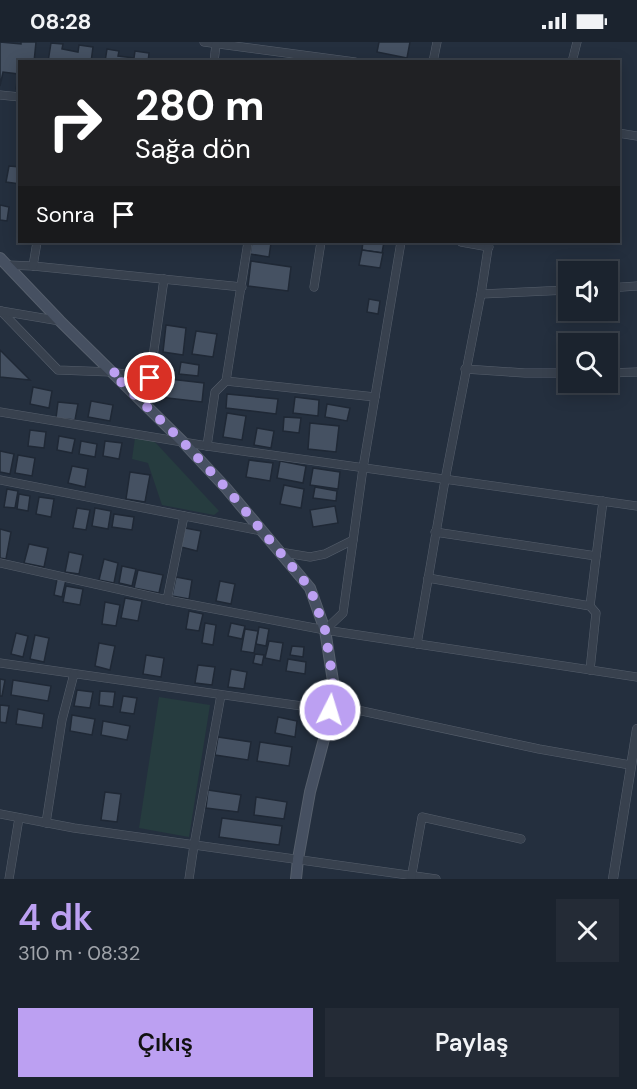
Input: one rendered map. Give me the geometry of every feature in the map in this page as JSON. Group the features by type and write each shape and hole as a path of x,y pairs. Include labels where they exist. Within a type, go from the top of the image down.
{"main road":[{"path":"4,261 60,321 183,442 226,488 310,588 325,630 333,681 330,710 310,792 296,879"}],"street":[{"path":"204,42 343,60"},
{"path":"433,60 437,42"},
{"path":"572,60 577,42"},
{"path":"214,60 216,44"},
{"path":"279,60 280,52"},
{"path":"0,95 18,97"},
{"path":"620,133 637,136"},
{"path":"33,266 37,243"},
{"path":"207,446 215,393 226,381 248,243"},
{"path":"314,286 321,243"},
{"path":"325,630 343,613 363,468 401,243"},
{"path":"417,644 435,532 489,244"},
{"path":"4,261 33,266 242,287"},
{"path":"0,311 58,370 111,372 150,378 164,279"},
{"path":"618,287 637,286"},
{"path":"481,294 558,290"},
{"path":"0,311 60,321"},
{"path":"465,369 558,373"},
{"path":"618,372 637,372"},
{"path":"226,381 375,397"},
{"path":"0,412 207,446 637,506"},
{"path":"0,480 262,531"},
{"path":"590,606 603,501"},
{"path":"167,600 184,516"},
{"path":"435,532 596,556"},
{"path":"280,552 310,557 325,554 353,540"},
{"path":"0,563 167,600 325,630 637,677"},
{"path":"428,578 590,606 596,614 590,670"},
{"path":"0,663 330,710 362,711 539,749 630,765"},
{"path":"46,823 62,720 74,674"},
{"path":"189,879 221,695"},
{"path":"613,879 637,729"},
{"path":"0,814 74,828 436,879"},
{"path":"411,877 422,817 521,839"},
{"path":"9,879 19,818"}],"green space":[{"path":"135,438 154,441 219,511 214,515 162,505 148,463 132,459"},
{"path":"159,697 210,705 189,837 139,828"}],"building":[{"path":"0,42 21,44 21,42 36,42 34,60 18,60 18,74 3,72 0,86"},
{"path":"379,42 410,42 407,58 377,52"},
{"path":"51,43 63,44 62,49 78,52 79,45 93,47 91,60 48,60"},
{"path":"107,49 119,51 118,56 134,58 135,51 149,53 148,60 105,60"},
{"path":"9,166 18,167 18,184 6,182"},
{"path":"0,205 9,207 7,221 0,220"},
{"path":"252,243 271,243 269,257 250,254"},
{"path":"363,243 384,243 382,253 362,250"},
{"path":"362,250 383,253 380,268 359,265"},
{"path":"251,261 291,267 288,291 248,286"},
{"path":"369,299 380,301 378,314 367,312"},
{"path":"166,325 186,328 183,355 163,352"},
{"path":"196,331 217,334 213,357 192,354"},
{"path":"0,350 30,380 0,377"},
{"path":"181,362 199,365 198,376 179,374"},
{"path":"161,378 204,383 202,402 159,397"},
{"path":"33,387 52,391 49,408 30,404"},
{"path":"227,394 278,399 276,414 226,408"},
{"path":"295,397 319,400 318,416 293,413"},
{"path":"91,401 113,405 110,421 88,417"},
{"path":"58,402 78,404 75,420 56,418"},
{"path":"327,404 350,408 347,421 325,417"},
{"path":"227,413 246,416 242,440 223,437"},
{"path":"284,417 301,418 299,433 283,431"},
{"path":"310,423 339,426 336,452 308,449"},
{"path":"257,428 274,431 271,448 254,445"},
{"path":"30,430 46,432 44,448 28,446"},
{"path":"59,436 75,439 72,453 57,450"},
{"path":"81,441 97,444 95,457 79,454"},
{"path":"105,441 122,443 119,459 103,456"},
{"path":"0,451 14,454 10,474 0,472"},
{"path":"18,455 35,458 32,476 15,473"},
{"path":"249,460 273,463 270,481 246,477"},
{"path":"280,461 306,466 303,483 277,478"},
{"path":"72,466 88,469 85,487 68,483"},
{"path":"313,468 340,472 338,489 310,485"},
{"path":"130,472 150,475 145,502 126,499"},
{"path":"284,485 304,489 301,508 280,504"},
{"path":"315,487 337,491 336,501 313,498"},
{"path":"7,489 18,491 15,508 4,507"},
{"path":"19,494 30,496 28,511 17,509"},
{"path":"39,497 54,499 51,517 36,514"},
{"path":"335,506 338,523 313,527 310,510"},
{"path":"77,508 90,510 86,530 73,528"},
{"path":"95,508 111,511 108,529 92,526"},
{"path":"114,514 134,517 132,530 112,527"},
{"path":"185,528 201,531 197,551 181,547"},
{"path":"0,529 11,532 6,559 0,558"},
{"path":"29,544 48,548 44,567 24,563"},
{"path":"69,552 83,555 79,574 65,572"},
{"path":"104,559 118,563 114,583 99,580"},
{"path":"122,566 136,569 132,586 119,583"},
{"path":"138,570 163,575 159,593 134,588"},
{"path":"176,577 192,580 189,599 172,596"},
{"path":"57,579 66,580 62,597 54,595"},
{"path":"220,581 235,584 231,604 216,601"},
{"path":"66,586 83,589 80,605 63,602"},
{"path":"125,598 142,601 138,621 121,618"},
{"path":"105,602 120,605 116,626 102,624"},
{"path":"189,611 203,614 199,631 186,629"},
{"path":"205,623 216,625 213,645 202,643"},
{"path":"231,623 245,626 242,639 228,636"},
{"path":"259,627 269,629 266,646 256,644"},
{"path":"245,629 258,631 254,653 241,651"},
{"path":"16,633 28,636 23,657 11,654"},
{"path":"35,635 49,638 44,662 30,659"},
{"path":"269,641 283,643 280,661 265,658"},
{"path":"99,643 115,646 110,670 95,666"},
{"path":"292,646 304,647 303,657 290,655"},
{"path":"255,654 264,655 262,665 253,663"},
{"path":"146,655 164,658 161,677 143,674"},
{"path":"288,659 306,662 305,674 286,671"},
{"path":"198,665 215,667 212,685 195,683"},
{"path":"231,669 247,672 244,689 228,687"},
{"path":"0,679 5,680 2,696 0,696"},
{"path":"13,680 51,686 48,701 11,695"},
{"path":"77,690 93,692 90,708 74,706"},
{"path":"100,691 115,692 113,707 99,705"},
{"path":"123,696 137,698 134,714 120,712"},
{"path":"0,705 9,706 6,723 0,722"},
{"path":"18,709 44,714 42,728 16,724"},
{"path":"72,715 95,719 92,735 70,731"},
{"path":"278,717 297,721 295,737 275,733"},
{"path":"103,721 130,726 127,740 101,735"},
{"path":"218,737 251,742 248,760 215,755"},
{"path":"260,742 292,747 289,766 257,761"},
{"path":"208,790 241,795 238,812 206,808"},
{"path":"105,792 121,794 117,822 101,820"},
{"path":"256,797 287,802 284,819 254,815"},
{"path":"222,818 282,826 279,845 219,837"}],"route":[{"path":"150,378 111,372 183,442 226,488 310,588 325,630 333,681 330,710"}]}
